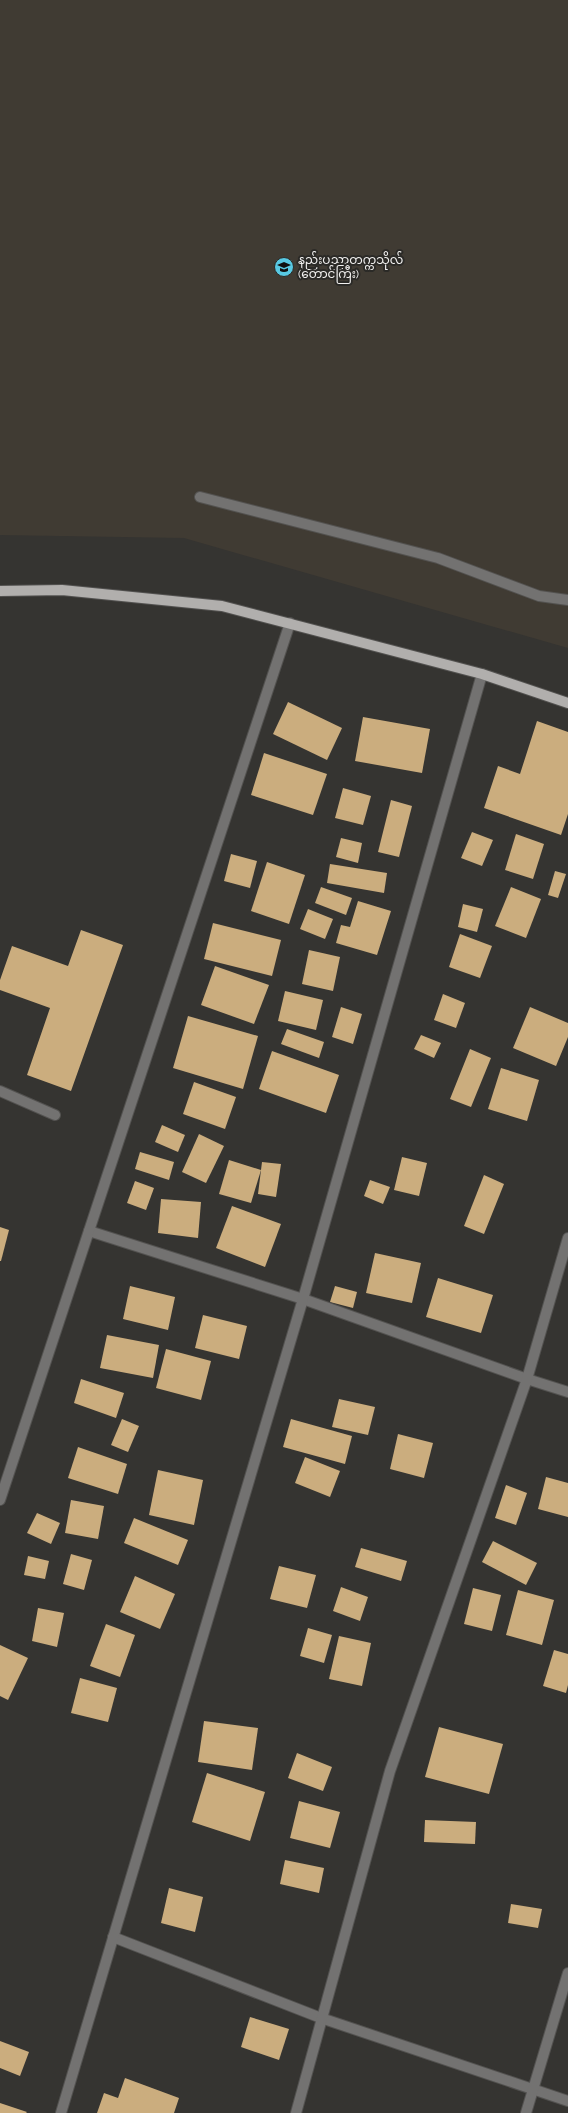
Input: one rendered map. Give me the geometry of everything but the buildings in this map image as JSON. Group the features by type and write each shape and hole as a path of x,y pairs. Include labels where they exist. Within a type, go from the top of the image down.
{"main road":[{"path":"0,591 62,590 222,606 482,674 568,703"}],"street":[{"path":"200,497 438,558 539,596 568,600"},
{"path":"0,1500 290,623"},
{"path":"61,2113 303,1299 482,674"},
{"path":"0,1091 55,1115"},
{"path":"89,1232 303,1299 527,1379 568,1392"},
{"path":"296,2113 390,1771 527,1379 568,1238"},
{"path":"113,1936 321,2018 568,2101"},
{"path":"526,2113 568,1973"}],"shaded area":[{"name":"နည်းပညာတက္ကသိုလ် (တောင်ကြီး)","path":"0,0 568,0 568,648 184,538 0,535"}],"place":[{"name":"နည်းပညာတက္ကသိုလ် (တောင်ကြီး)","path":"284,267"}]}
